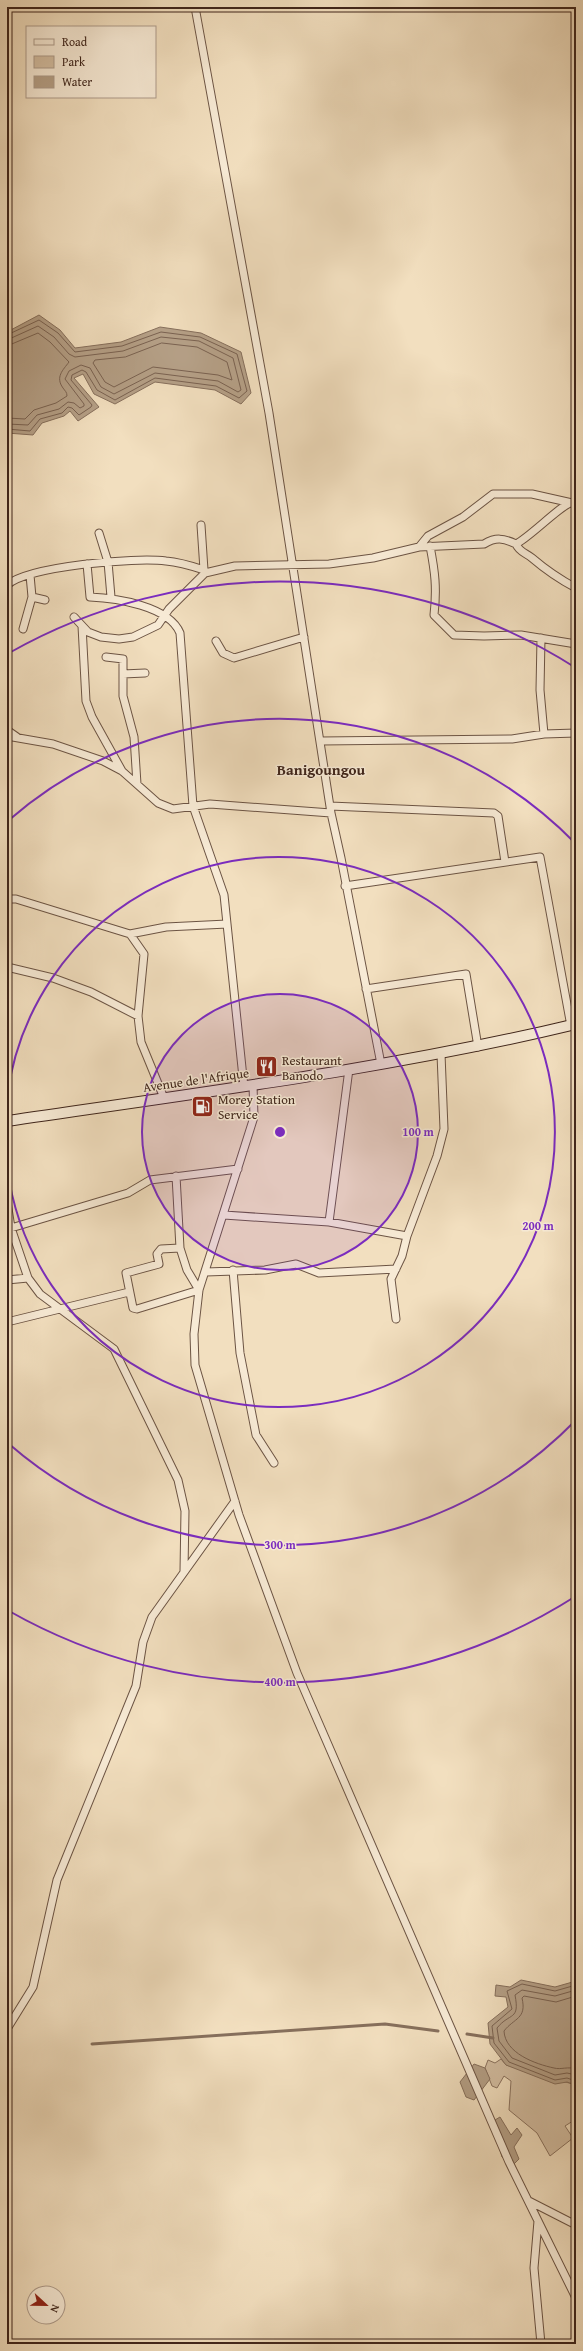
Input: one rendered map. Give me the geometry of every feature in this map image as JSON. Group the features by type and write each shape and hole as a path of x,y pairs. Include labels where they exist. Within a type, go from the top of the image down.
{"main road":[{"name":"Avenue de l'Afrique","path":"7,1121 249,1086 441,1054 574,1025"}],"street":[{"path":"195,7 269,413 321,742 330,810 341,858 345,886 381,1064"},
{"path":"419,547 428,536 463,517 493,494 499,492 532,494 574,503"},
{"path":"516,544 536,531 564,506 574,503"},
{"path":"74,617 82,626 101,637 119,639 142,634 158,625 182,595 205,572 202,525"},
{"path":"99,533 108,562 111,597"},
{"path":"7,578 15,578 87,564 108,562 164,560 205,572 235,566 293,566 373,558 419,547 484,544 493,539 501,538 516,544 518,549 531,557 541,567 576,588"},
{"path":"430,546 436,581 437,600 434,614 454,635 521,635 576,644"},
{"path":"87,564 90,597 111,597 143,606 164,616 177,626 180,633 193,806 224,895 226,924 254,1117 206,1272 199,1290 194,1334 195,1365 235,1501 300,1679 423,1966 528,2201 576,2298"},
{"path":"23,628 32,597 30,575"},
{"path":"7,585 15,578"},
{"path":"32,597 45,600"},
{"path":"82,626 86,701 92,718 122,771"},
{"path":"216,641 223,653 234,658 304,637"},
{"path":"541,638 540,690 544,734"},
{"path":"106,657 123,658 123,696 134,737 137,784"},
{"path":"123,674 145,672"},
{"path":"7,730 22,740"},
{"path":"321,742 512,739 544,734 576,733"},
{"path":"7,736 22,740 54,744 76,750 122,771 137,784 147,796 158,803 173,809 210,804 330,810 496,814 502,830 505,862"},
{"path":"345,886 540,857 574,1025"},
{"path":"7,899 16,898 130,934 166,927 226,924"},
{"path":"130,934 144,954 138,1016 141,1042 164,1098"},
{"path":"7,967 53,978 91,992 138,1016"},
{"path":"366,989 466,974 478,1047"},
{"path":"396,1318 391,1279 402,1256 406,1236 437,1156 444,1129 441,1054"},
{"path":"329,1222 349,1069"},
{"path":"11,1228 128,1193 150,1180 238,1169"},
{"path":"176,1176 180,1248 187,1270 199,1290"},
{"path":"7,1202 11,1228 28,1278 40,1294 114,1349 178,1480 185,1511 184,1571"},
{"path":"224,1215 329,1222 406,1236"},
{"path":"180,1248 161,1249 157,1254 159,1264 126,1273 133,1308 137,1309 199,1290"},
{"path":"206,1272 265,1270 296,1264 319,1273 396,1269"},
{"path":"233,1270 240,1352 256,1435 274,1463"},
{"path":"7,1280 28,1278"},
{"path":"7,1322 129,1292"},
{"path":"7,2028 33,1987 57,1880 64,1857 136,1686 144,1642 152,1617 235,1501"},
{"path":"528,2201 576,2225"},
{"path":"538,2220 534,2268 541,2344"}],"green space":[{"path":"501,2059 506,2065 576,2085 576,2119 565,2126 573,2138 550,2156 537,2133 509,2110 511,2081 504,2076 497,2088 492,2086 485,2068 488,2060 495,2063"}],"water":[{"path":"39,315 60,330 75,348 121,342 160,327 201,333 241,352 251,393 241,404 215,390 155,382 115,404 94,394 83,374 74,378 99,407 78,421 70,411 64,416 42,423 33,435 7,433 7,332"},
{"path":"521,1980 555,1987 576,1981 576,2085 567,2082 555,2084 506,2065 490,2044 488,2023 508,2007 506,1997 495,1996 496,1985 510,1987"},
{"path":"474,2064 485,2068 490,2079 474,2100 466,2097 460,2082"},
{"path":"500,2117 511,2135 517,2128 522,2135 514,2147 519,2159 514,2164 502,2157 497,2139 495,2120"}],"waterway":[{"path":"92,2044 385,2024 438,2031"},
{"path":"467,2034 493,2038"}],"place":[{"name":"Restaurant Banodo","path":"267,1067"},
{"name":"Morey Station Service","path":"203,1106"}],"district":[{"name":"Banigoungou","path":"321,769"}]}
